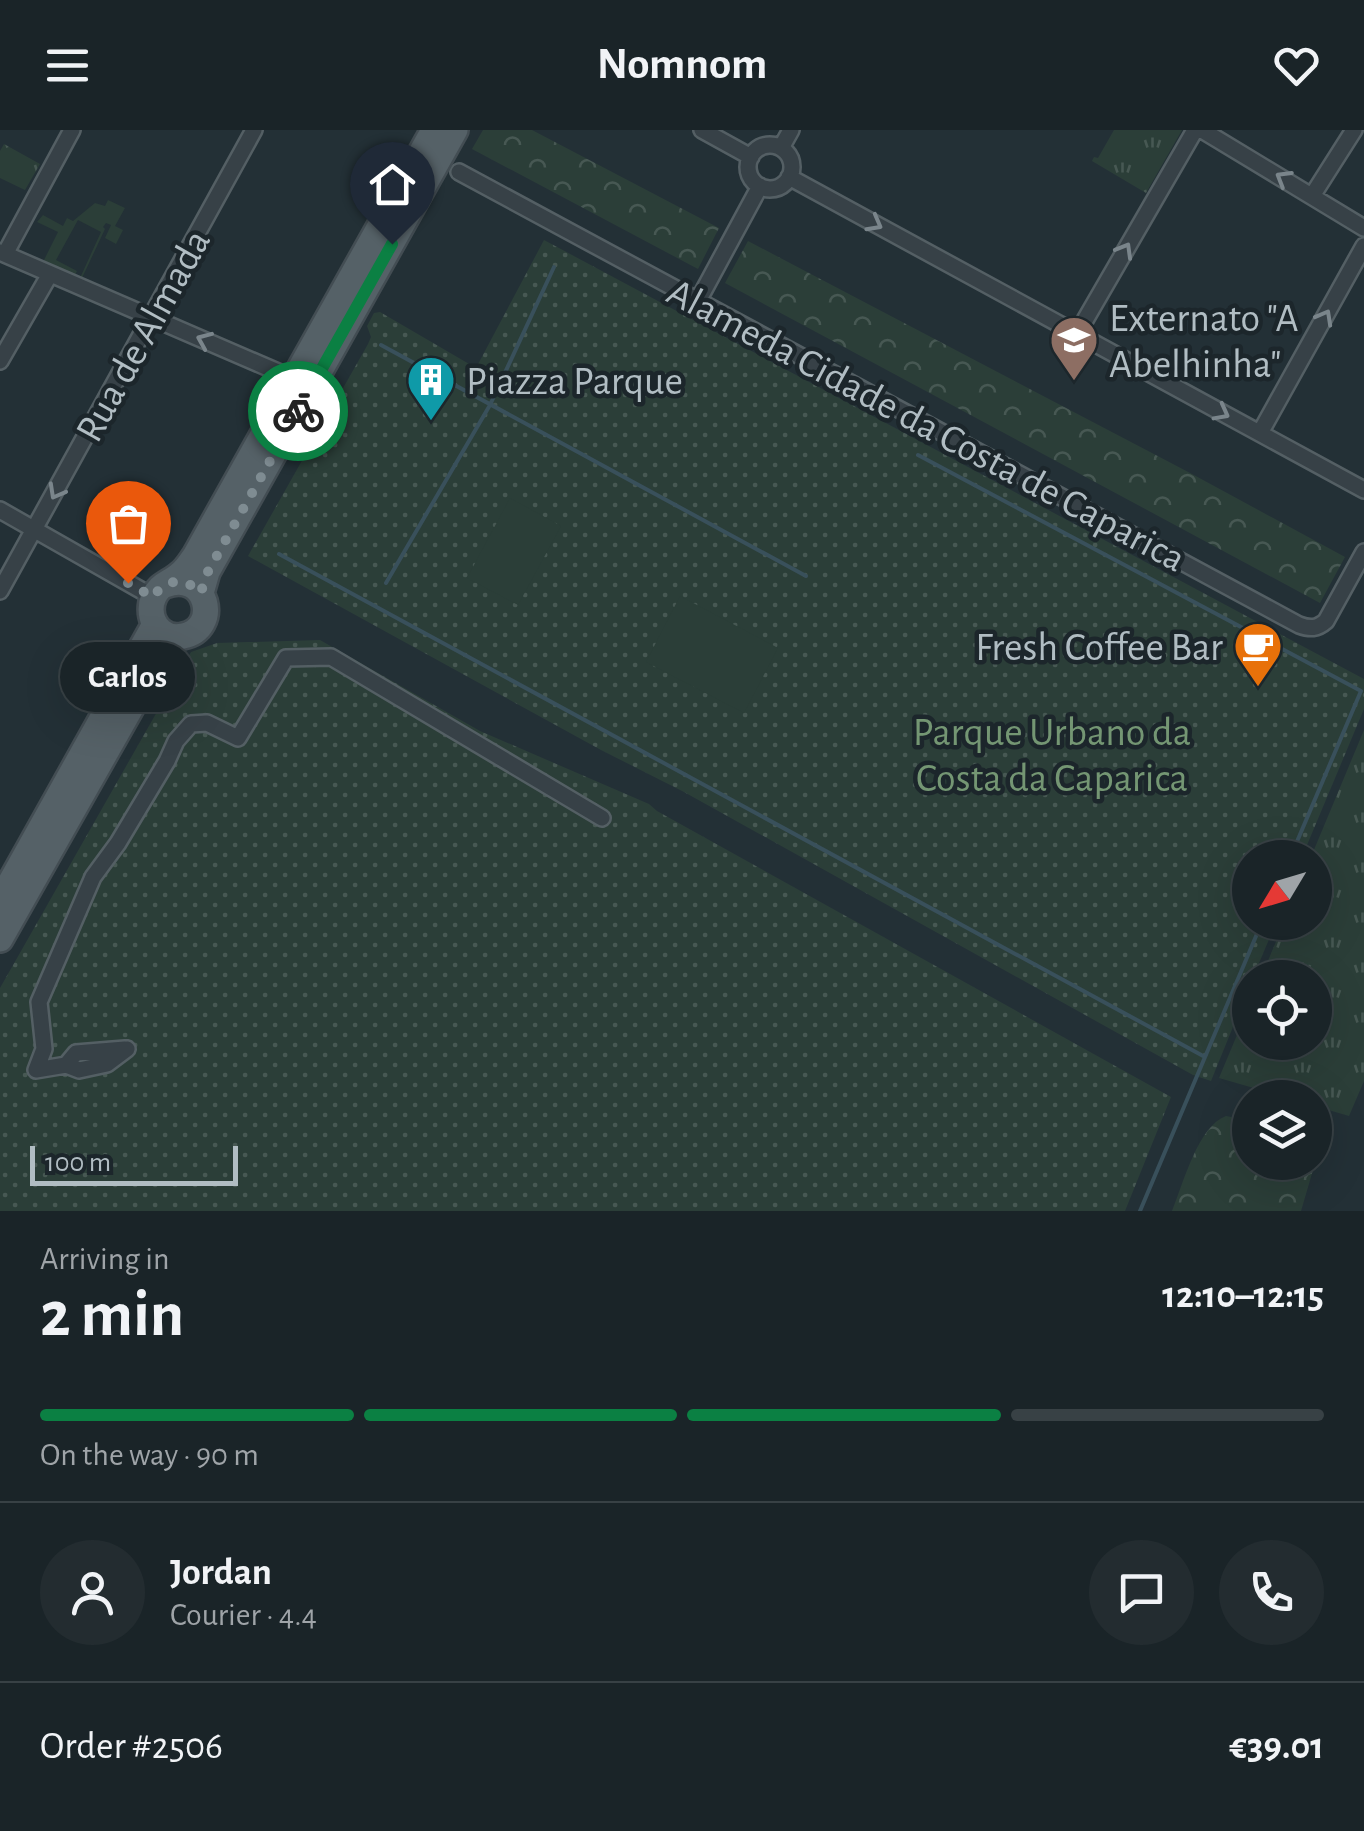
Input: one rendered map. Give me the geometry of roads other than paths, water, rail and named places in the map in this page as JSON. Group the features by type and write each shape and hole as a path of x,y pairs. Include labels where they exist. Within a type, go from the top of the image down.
{"main road":[{"path":"159,591 182,582 201,593 206,610 200,627 193,633 165,630 151,616 159,591 181,574 194,556 434,130"},
{"path":"201,593 220,549 455,130"},
{"path":"0,900 165,630"},
{"path":"0,939 158,660 165,630"}],"street":[{"path":"72,130 2,253 294,379"},
{"name":"Rua de Almada","path":"0,592 254,130"},
{"path":"702,130 751,156"},
{"path":"781,148 790,130"},
{"path":"1077,334 1198,130 1364,228"},
{"path":"1312,196 1354,130"},
{"path":"763,146 781,148 791,162 789,178 777,188 760,186 750,176 751,156 763,146"},
{"name":"Alameda Cidade da Costa de Caparica","path":"459,172 1309,628 1326,622 1364,552"},
{"path":"789,178 1364,490"},
{"path":"698,301 760,186"},
{"path":"1260,433 1364,246"},
{"path":"0,362 50,274"},
{"path":"0,510 159,591"},
{"path":"127,1049 106,1064 79,1070 66,1066 36,1070 44,1049 39,1002 92,877 118,843 168,762 176,741 192,724 207,723 238,738 286,658 331,657 602,818"}],"waterway":[{"path":"386,583 490,405 554,267"},
{"path":"381,345 806,576"},
{"path":"918,455 1361,691 1298,840"},
{"path":"279,554 1205,1057"},
{"path":"1140,1211 1254,940"}],"place":[{"name":"Externato \"A Abelhinha\"","path":"1074,382"},
{"name":"Piazza Parque","path":"431,422"},
{"name":"Carlos","path":"128,583"},
{"name":"Fresh Coffee Bar","path":"1258,688"}],"park label":[{"name":"Parque Urbano da Costa da Caparica","path":"1052,754"}]}
